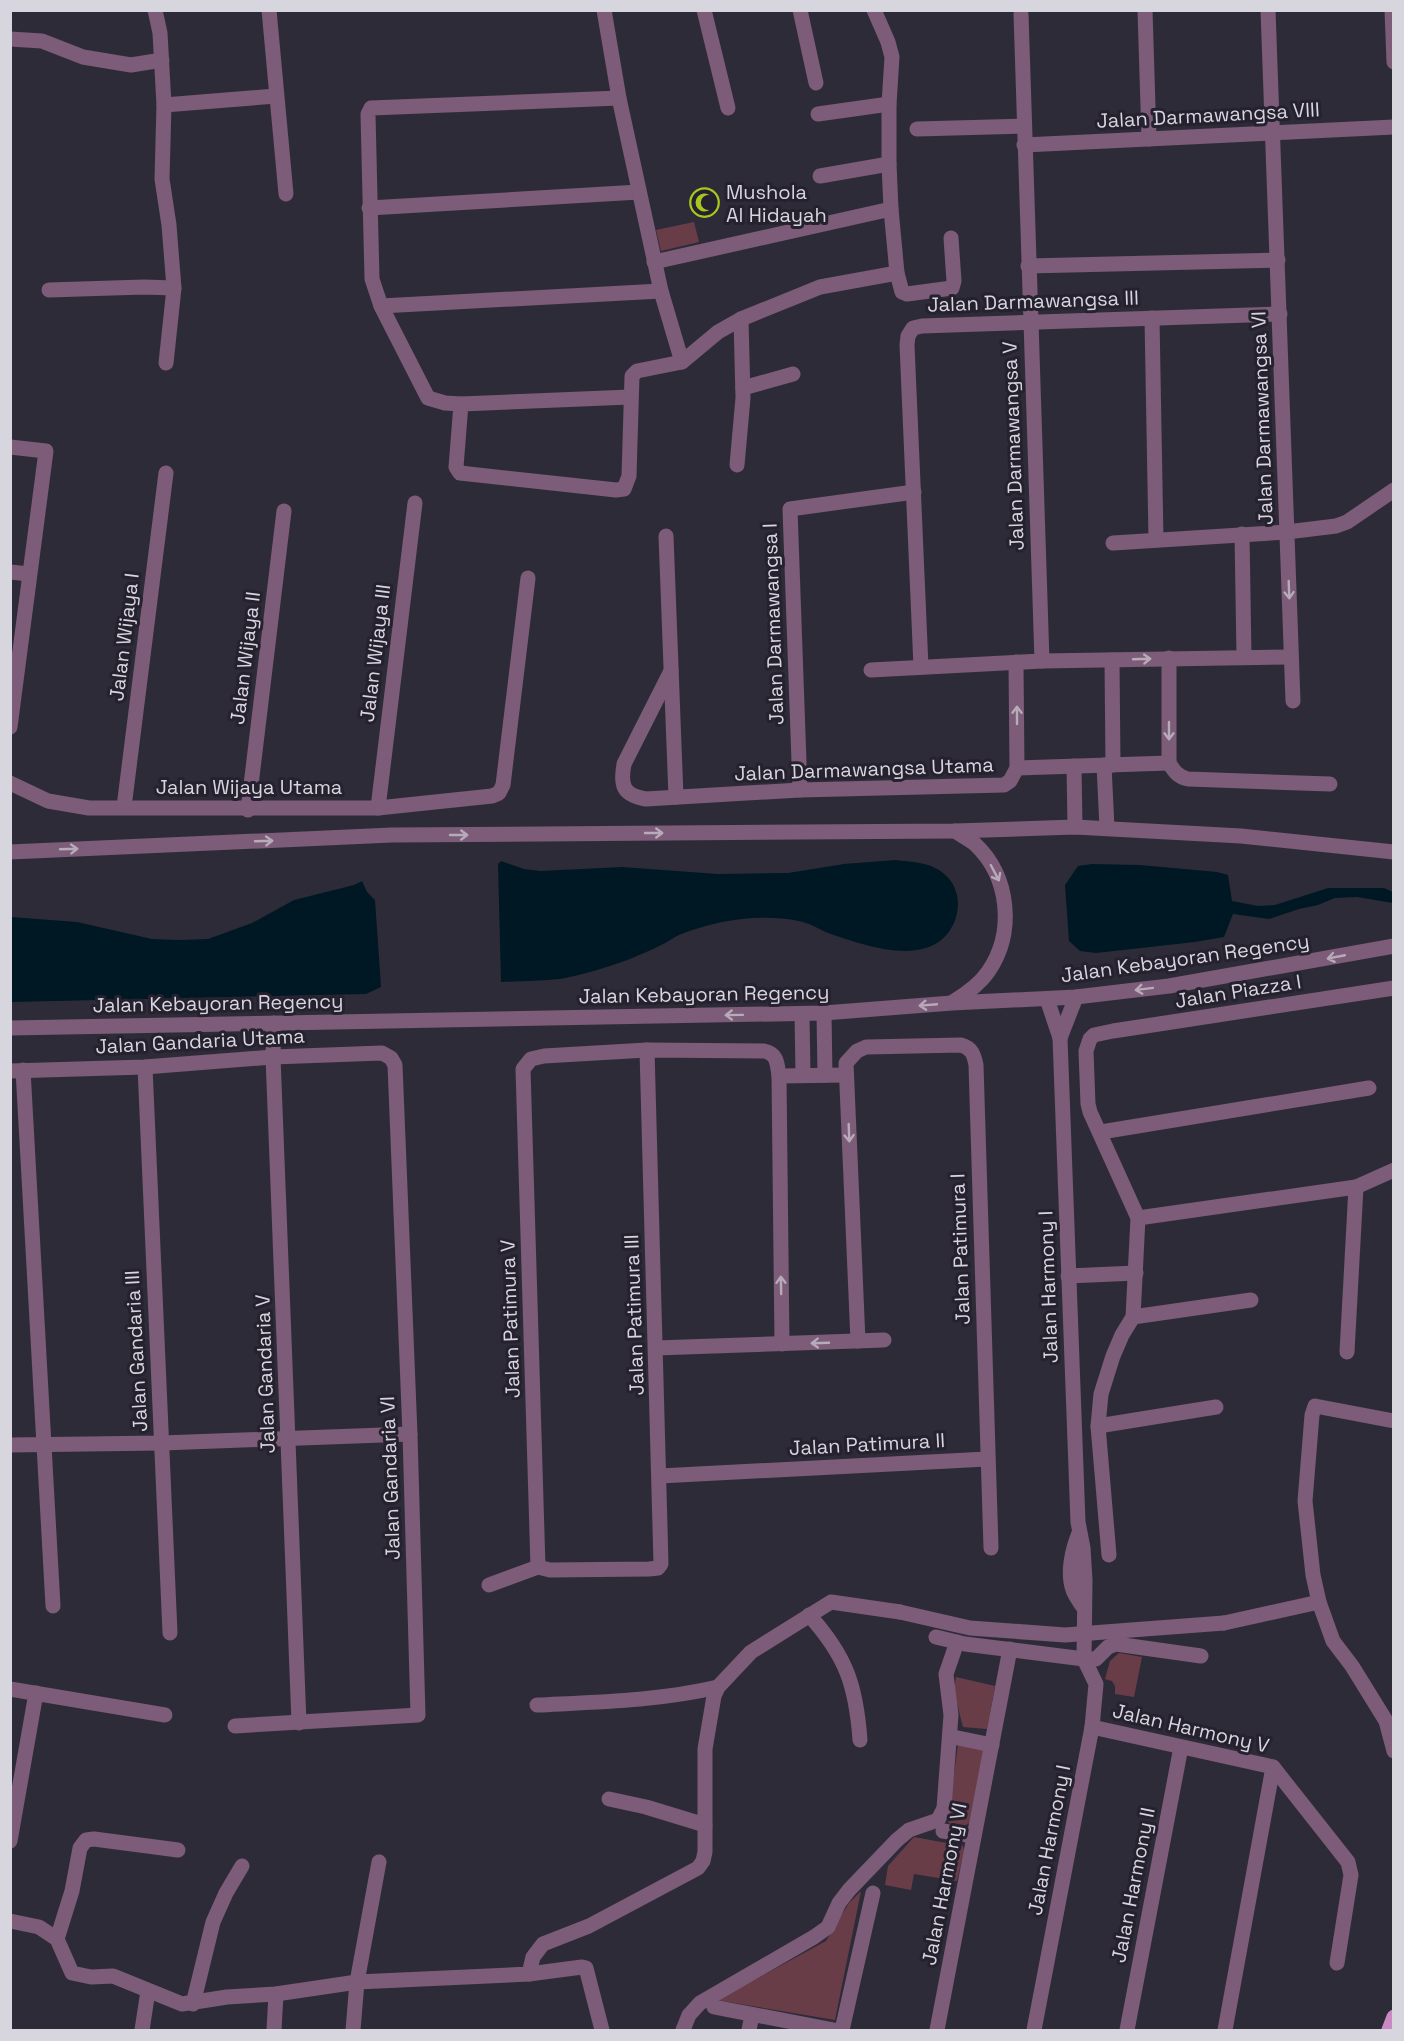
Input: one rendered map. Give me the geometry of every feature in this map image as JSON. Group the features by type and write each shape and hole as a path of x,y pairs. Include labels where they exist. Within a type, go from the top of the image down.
{"main road":[{"path":"1389,2031 1394,2017"}],"street":[{"path":"155,10 160,33 164,105 162,179 169,225 174,288 166,363"},
{"path":"269,10 286,194"},
{"path":"604,10 619,98 654,262 681,362"},
{"path":"704,10 728,108"},
{"path":"800,10 816,82"},
{"path":"874,10 892,57 889,104 891,209 897,273 900,288 904,294 952,288 954,281 951,238"},
{"path":"1145,10 1149,139"},
{"name":"Jalan Darmawangsa VI","path":"1269,10 1293,701"},
{"path":"1392,10 1394,62"},
{"name":"Jalan Darmawangsa V","path":"1021,14 1029,322 1042,661"},
{"path":"10,39 42,41 83,57 131,65 162,60"},
{"path":"164,105 276,96"},
{"path":"619,98 371,108 368,114 369,208 372,279 381,306 428,398 445,403 461,404 630,397"},
{"path":"818,114 889,104"},
{"path":"917,129 1023,126"},
{"name":"Jalan Darmawangsa VIII","path":"1024,145 1394,127"},
{"path":"820,176 889,164"},
{"path":"369,208 639,192"},
{"path":"654,262 891,209"},
{"path":"1028,266 1278,260"},
{"path":"461,404 456,467 460,473 620,490 626,487 629,476 630,397 634,372 681,362 718,332 741,319 820,287 897,273"},
{"path":"49,290 174,288"},
{"path":"381,306 662,291"},
{"name":"Jalan Darmawangsa III","path":"921,667 908,336 913,328 1280,314"},
{"path":"1152,318 1156,540"},
{"path":"737,465 743,388 741,319"},
{"path":"743,388 793,374"},
{"path":"10,447 46,451 10,727"},
{"name":"Jalan Wijaya I","path":"124,807 166,473"},
{"path":"1113,543 1336,526 1347,522 1394,490"},
{"name":"Jalan Darmawangsa I","path":"800,790 790,509 914,492"},
{"name":"Jalan Wijaya III","path":"378,808 415,503"},
{"name":"Jalan Wijaya II","path":"248,810 284,511"},
{"name":"Jalan Darmawangsa VI","path":"1242,534 1245,657"},
{"path":"666,536 676,797"},
{"path":"10,572 29,574"},
{"name":"Jalan Wijaya Utama","path":"10,783 48,801 89,808 248,810 378,808 492,796 499,793 503,785 528,578"},
{"path":"871,670 1042,661 1291,657"},
{"path":"1169,658 1169,763 1181,778 1330,784"},
{"path":"1107,828 1112,660"},
{"path":"1016,662 1017,768"},
{"name":"Jalan Darmawangsa Utama","path":"671,671 624,764 622,776 625,791 632,796 646,799 800,790 1004,785 1010,781 1017,768 1169,763"},
{"path":"1074,766 1075,827"},
{"path":"10,852 392,835 956,831 1075,827 1241,836 1394,852"},
{"path":"952,1003 972,990 988,973 999,952 1005,930 1006,906 1001,883 990,862 975,844 956,831"},
{"name":"Jalan Kebayoran Regency","path":"10,1028 824,1013 952,1003 1076,997 1168,986 1394,946"},
{"name":"Jalan Piazza I","path":"1101,1132 1088,1104 1086,1052 1090,1039 1094,1035 1394,988"},
{"name":"Jalan Harmony I","path":"1060,1038 1076,997"},
{"name":"Jalan Harmony I","path":"1034,2031 1092,1727 1096,1684 1084,1659 1083,1608 1073,1589 1071,1566 1073,1549 1079,1533 1060,1038 1047,999"},
{"path":"824,1013 825,1075"},
{"path":"802,1014 803,1075"},
{"name":"Jalan Gandaria V","path":"274,1023 273,1057 299,1723"},
{"name":"Jalan Patimura I","path":"846,1075 846,1063 862,1048 961,1045 971,1050 976,1065 987,1459"},
{"path":"647,1050 764,1051 777,1058 782,1344"},
{"name":"Jalan Patimura V","path":"538,1567 523,1069 531,1059 544,1056 647,1050"},
{"name":"Jalan Patimura III","path":"538,1567 550,1570 649,1569 658,1568 661,1564 647,1050"},
{"name":"Jalan Gandaria Utama","path":"17,1070 145,1067 273,1057 382,1053 391,1058"},
{"name":"Jalan Gandaria VI","path":"235,1726 418,1715 410,1434 395,1065 391,1058"},
{"name":"Jalan Gandaria III","path":"145,1067 170,1633"},
{"path":"17,1070 53,1606"},
{"path":"779,1076 846,1075 858,1341"},
{"path":"1109,1555 1098,1426 1101,1394 1113,1356 1133,1317 1138,1218 1101,1132 1369,1088"},
{"path":"1138,1218 1356,1186 1394,1170"},
{"path":"1347,1352 1356,1186"},
{"path":"1068,1276 1136,1272"},
{"path":"1133,1317 1251,1300"},
{"path":"656,1348 884,1340"},
{"path":"1394,1421 1318,1406 1313,1409 1305,1501 1313,1575 1319,1602 1333,1641 1386,1721 1394,1751"},
{"path":"1098,1426 1216,1407"},
{"path":"10,1445 162,1443 410,1434"},
{"path":"987,1459 991,1548"},
{"name":"Jalan Patimura II","path":"660,1476 987,1459"},
{"path":"489,1585 538,1567"},
{"path":"529,1974 533,1957 543,1944 589,1926 698,1868 705,1852 705,1749 714,1696 718,1687 751,1652 831,1602 840,1601 900,1612 970,1628 1065,1635 1224,1623 1319,1602"},
{"path":"809,1615 830,1638 845,1664 855,1694 860,1740"},
{"path":"936,1637 957,1642 1084,1659 1096,1659 1108,1647 1116,1644 1202,1656"},
{"path":"683,2031 689,2015 700,2003 828,1927 839,1903 849,1890 897,1840 909,1830 938,1820 944,1808 951,1715 946,1674 957,1642"},
{"name":"Jalan Harmony VI","path":"937,2031 1010,1649"},
{"path":"537,1705 632,1701 681,1696 718,1687"},
{"path":"10,1689 165,1715"},
{"path":"10,1841 36,1693"},
{"name":"Jalan Harmony V","path":"1092,1727 1273,1767 1348,1862 1351,1875 1336,1963"},
{"path":"958,1738 992,1745"},
{"name":"Jalan Harmony II","path":"1127,2031 1181,1747"},
{"path":"1225,2031 1273,1767"},
{"path":"609,1799 646,1807 705,1825"},
{"path":"943,1831 974,1836"},
{"path":"57,1939 72,1891 80,1848 86,1840 94,1839 178,1850"},
{"path":"353,2031 357,1982 379,1862"},
{"path":"192,2004 213,1922 242,1866"},
{"path":"842,2031 873,1893"},
{"path":"10,1921 39,1927 57,1939 72,1973 91,1977 112,1976 182,2004 227,1997 276,1994 357,1982 529,1974 582,1967 586,1968 602,2031"},
{"path":"142,2031 148,1991"},
{"path":"274,2031 276,1994"},
{"path":"714,2007 834,2031"},
{"path":"749,2031 752,2015"}],"shaded area":[{"path":"694,222 699,242 661,251 656,230"},
{"path":"1119,1653 1142,1657 1134,1697 1115,1694 1112,1681 1105,1679 1110,1661"},
{"path":"956,1677 995,1686 987,1729 963,1727 954,1692"},
{"path":"958,1744 984,1750 969,1823 963,1827 951,1826 948,1821"},
{"path":"914,1837 963,1846 964,1851 957,1881 914,1874 911,1890 885,1885 888,1866"},
{"path":"861,1891 835,2020 717,2000 826,1941 849,1903"}],"water":[{"path":"895,860 920,863 938,869 951,882 956,892 958,904 953,926 937,943 926,948 889,950 839,937 799,921 769,918 738,919 707,925 677,936 630,959 578,975 553,980 501,982 498,864 501,861 524,869 540,871 622,867 718,874 788,873 844,864"},
{"path":"1140,865 1217,872 1228,875 1232,901 1258,906 1275,905 1328,888 1384,888 1393,892 1393,903 1357,897 1335,898 1269,919 1233,914 1224,937 1096,953 1080,951 1069,941 1065,885 1078,866"},
{"path":"362,881 367,892 375,900 381,987 366,994 11,1002 11,917 77,922 152,939 208,939 252,923 294,900"}],"place":[{"name":"Mushola Al Hidayah","path":"705,203"}]}
